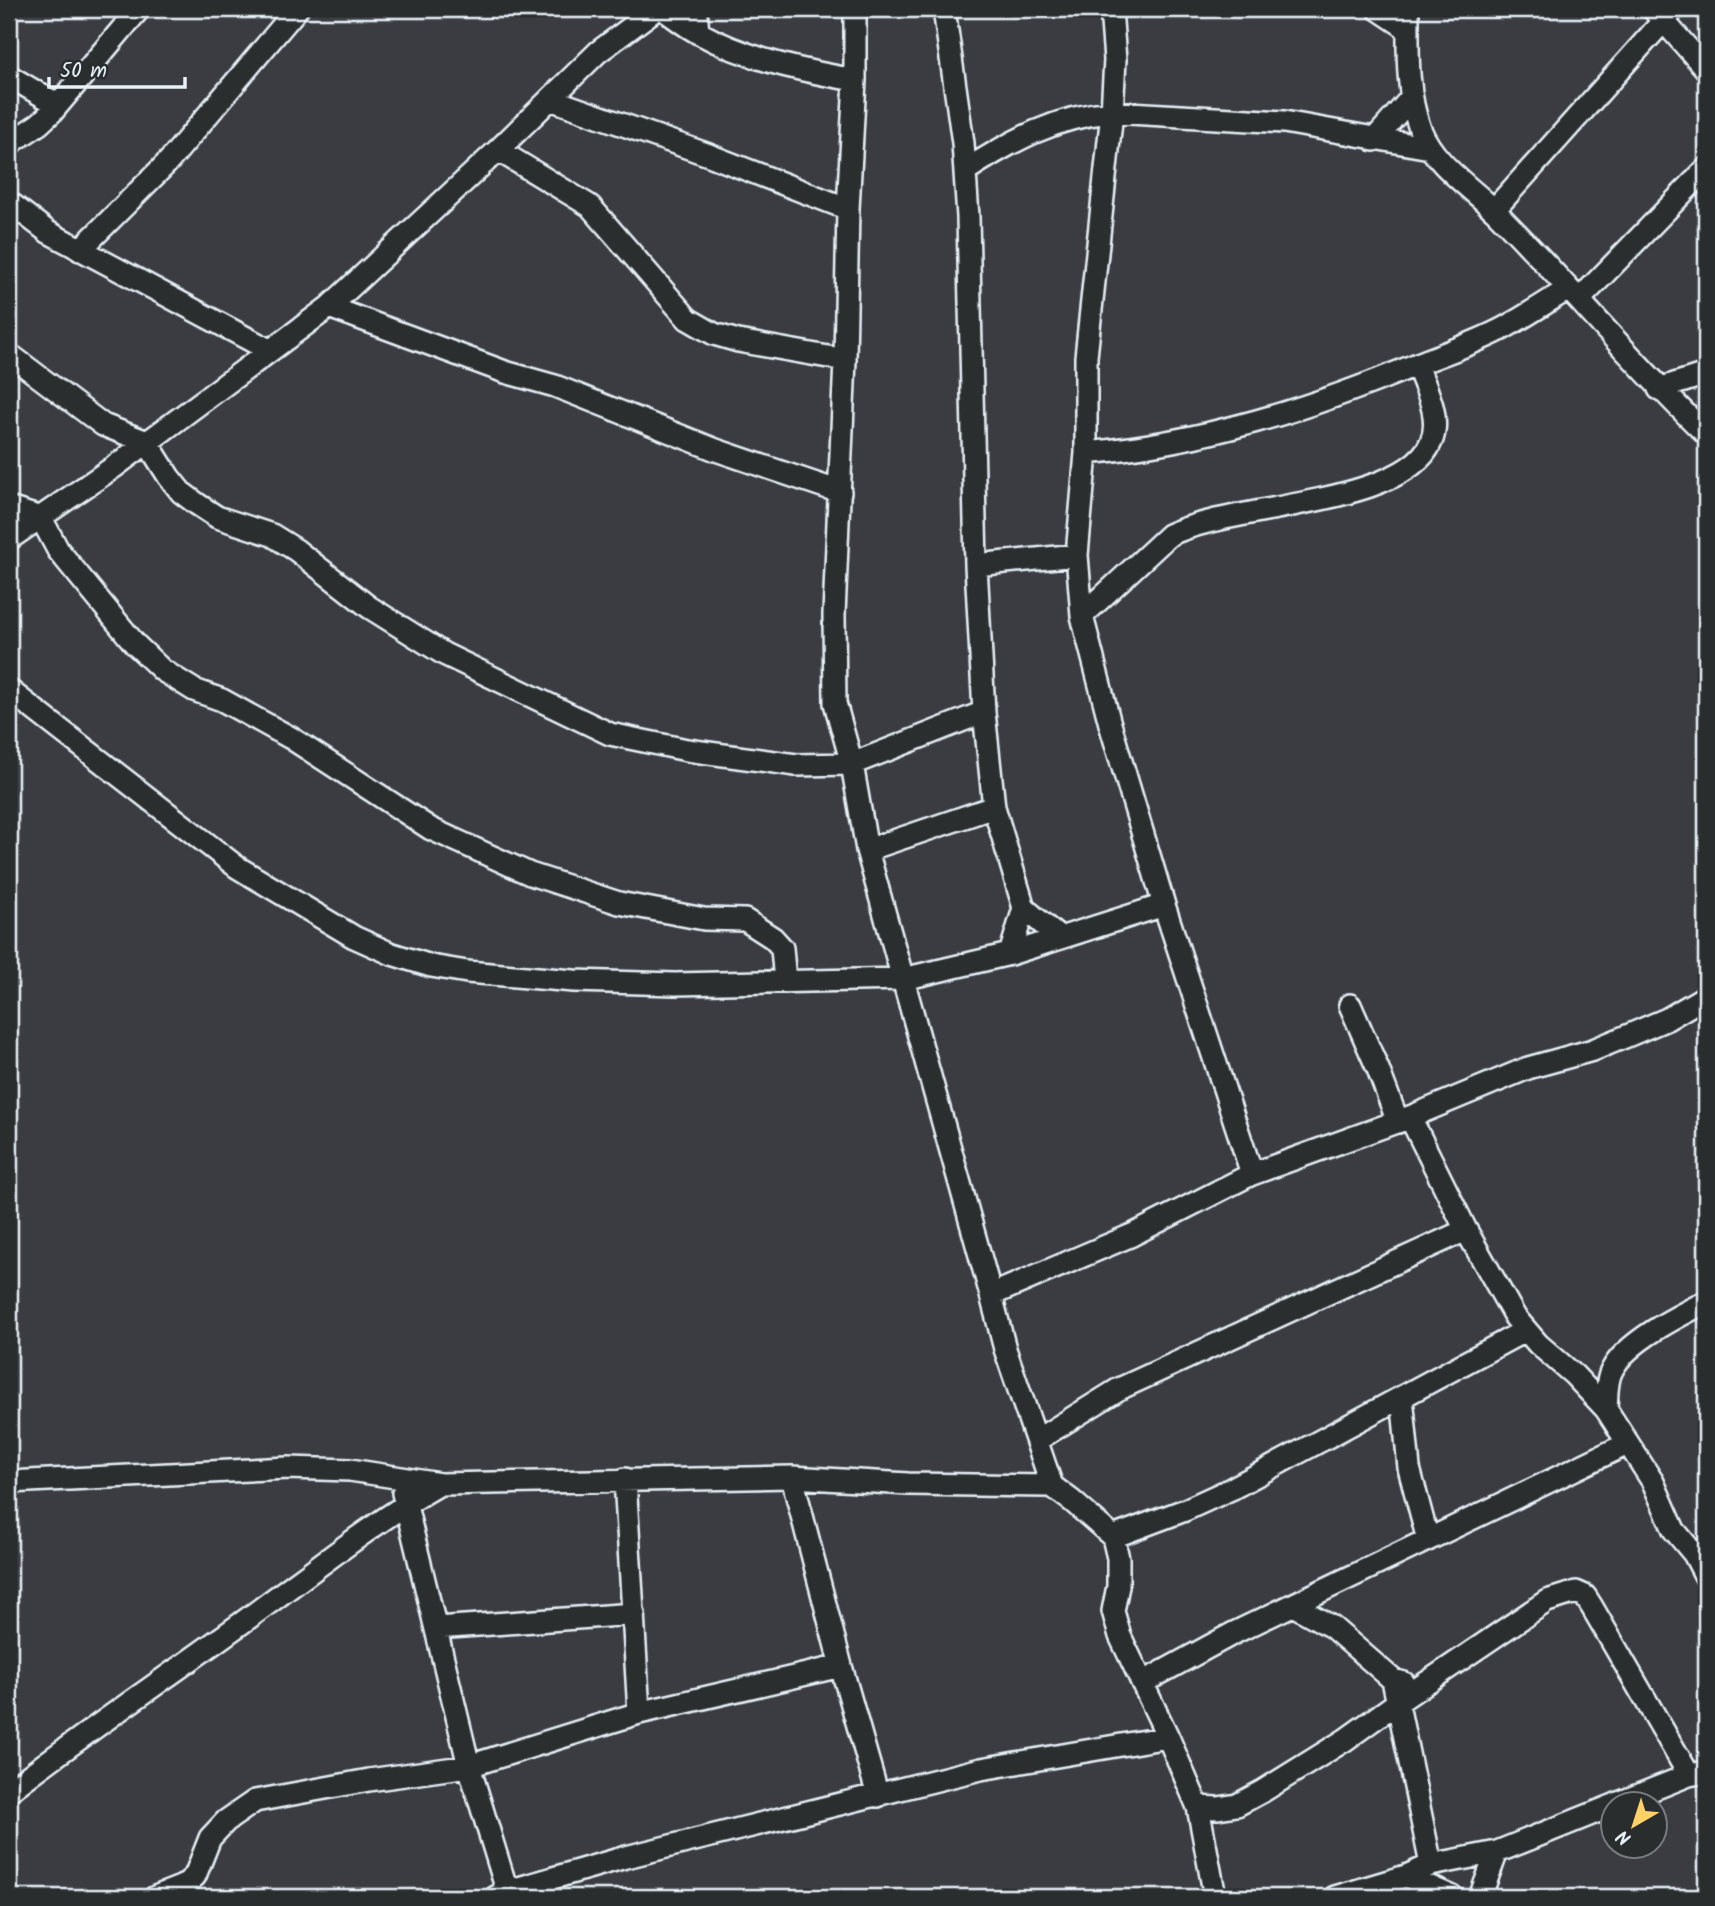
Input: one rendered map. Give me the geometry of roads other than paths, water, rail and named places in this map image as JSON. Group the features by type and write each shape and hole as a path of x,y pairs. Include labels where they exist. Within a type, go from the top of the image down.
{"street":[{"path":"9,144 39,124 58,105 139,9"},
{"path":"80,250 169,161 297,9"},
{"path":"9,539 114,467 329,307 498,150 598,52 656,9"},
{"path":"663,9 698,33 732,48 810,72 855,80"},
{"path":"696,9 698,33"},
{"path":"855,9 855,80 834,615 835,703 852,764 867,850 1005,1349 1052,1486 1113,1537 1118,1558 1118,1586 1114,1611 1120,1636 1198,1807 1215,1897"},
{"path":"943,9 965,171 968,217 976,565 984,712 994,807 1024,908 1058,937"},
{"path":"1111,9 1115,60 1112,112 1086,357 1086,453 1077,555 1082,616 1107,712 1164,905 1252,1174"},
{"path":"1378,9 1408,19 1411,98 1420,130 1430,148 1494,210 1659,389 1706,429"},
{"path":"1494,210 1663,12 1706,69"},
{"path":"9,76 58,105"},
{"path":"1374,139 1411,98"},
{"path":"550,99 709,155 848,209"},
{"path":"965,171 1026,134 1087,114 1112,112 1284,122 1430,148"},
{"path":"498,150 590,206 688,319 714,334 738,341 845,360"},
{"path":"1086,453 1136,449 1274,418 1417,365 1501,330 1573,295 1706,169"},
{"path":"9,202 48,232 269,350"},
{"path":"329,307 505,372 555,386 716,450 840,492"},
{"path":"9,354 103,425 147,442 181,492 217,517 272,535 296,550 369,607 444,654 610,734 687,750 796,765 852,764 984,712"},
{"path":"1082,616 1169,535 1180,530 1241,514 1321,500 1365,488 1405,472 1421,459 1432,441 1433,406 1417,365"},
{"path":"1659,389 1706,374"},
{"path":"103,425 114,467"},
{"path":"9,508 41,518 58,550 135,643 163,670 194,690 222,700 271,726 431,829 530,874 619,903 704,919 745,920 773,938 782,948 785,982"},
{"path":"976,565 1077,555"},
{"path":"9,690 237,867 354,937 392,954 431,966 467,972 574,981 675,984 903,979 1010,954 1164,905"},
{"path":"867,850 994,807"},
{"path":"1010,954 1024,908"},
{"path":"991,1296 1132,1236 1252,1174 1404,1119 1528,1068 1628,1037 1706,996"},
{"path":"1350,1005 1404,1119 1515,1317 1606,1409 1653,1482 1674,1530 1694,1554 1706,1577"},
{"path":"1037,1440 1119,1389 1466,1230"},
{"path":"1606,1409 1611,1371 1642,1339 1706,1303"},
{"path":"1113,1537 1185,1510 1231,1489 1526,1331"},
{"path":"1574,1375 1611,1371"},
{"path":"1402,1397 1409,1468 1428,1540"},
{"path":"1142,1682 1234,1633 1627,1444"},
{"path":"9,1482 288,1468 350,1470 440,1484 792,1477 908,1484 1052,1486"},
{"path":"399,1477 469,1766 504,1895 626,1857 981,1769 1168,1737"},
{"path":"792,1477 878,1796"},
{"path":"625,1479 639,1713"},
{"path":"9,1791 78,1737 148,1690 341,1547 406,1503 440,1484"},
{"path":"1328,1588 1332,1627"},
{"path":"1198,1807 1237,1805 1263,1791 1345,1740 1547,1601 1576,1592 1585,1596 1698,1773 1654,1790"},
{"path":"1293,1605 1332,1627 1393,1681 1419,1687"},
{"path":"436,1628 634,1614"},
{"path":"155,1897 183,1885 195,1876 209,1838 226,1821 255,1801 369,1780 469,1766 639,1713 841,1666"},
{"path":"1393,1681 1430,1865"},
{"path":"1335,1897 1406,1876 1430,1865 1497,1852 1600,1811"},
{"path":"1480,1897 1497,1852"},
{"path":"1406,1876 1453,1897"}]}
